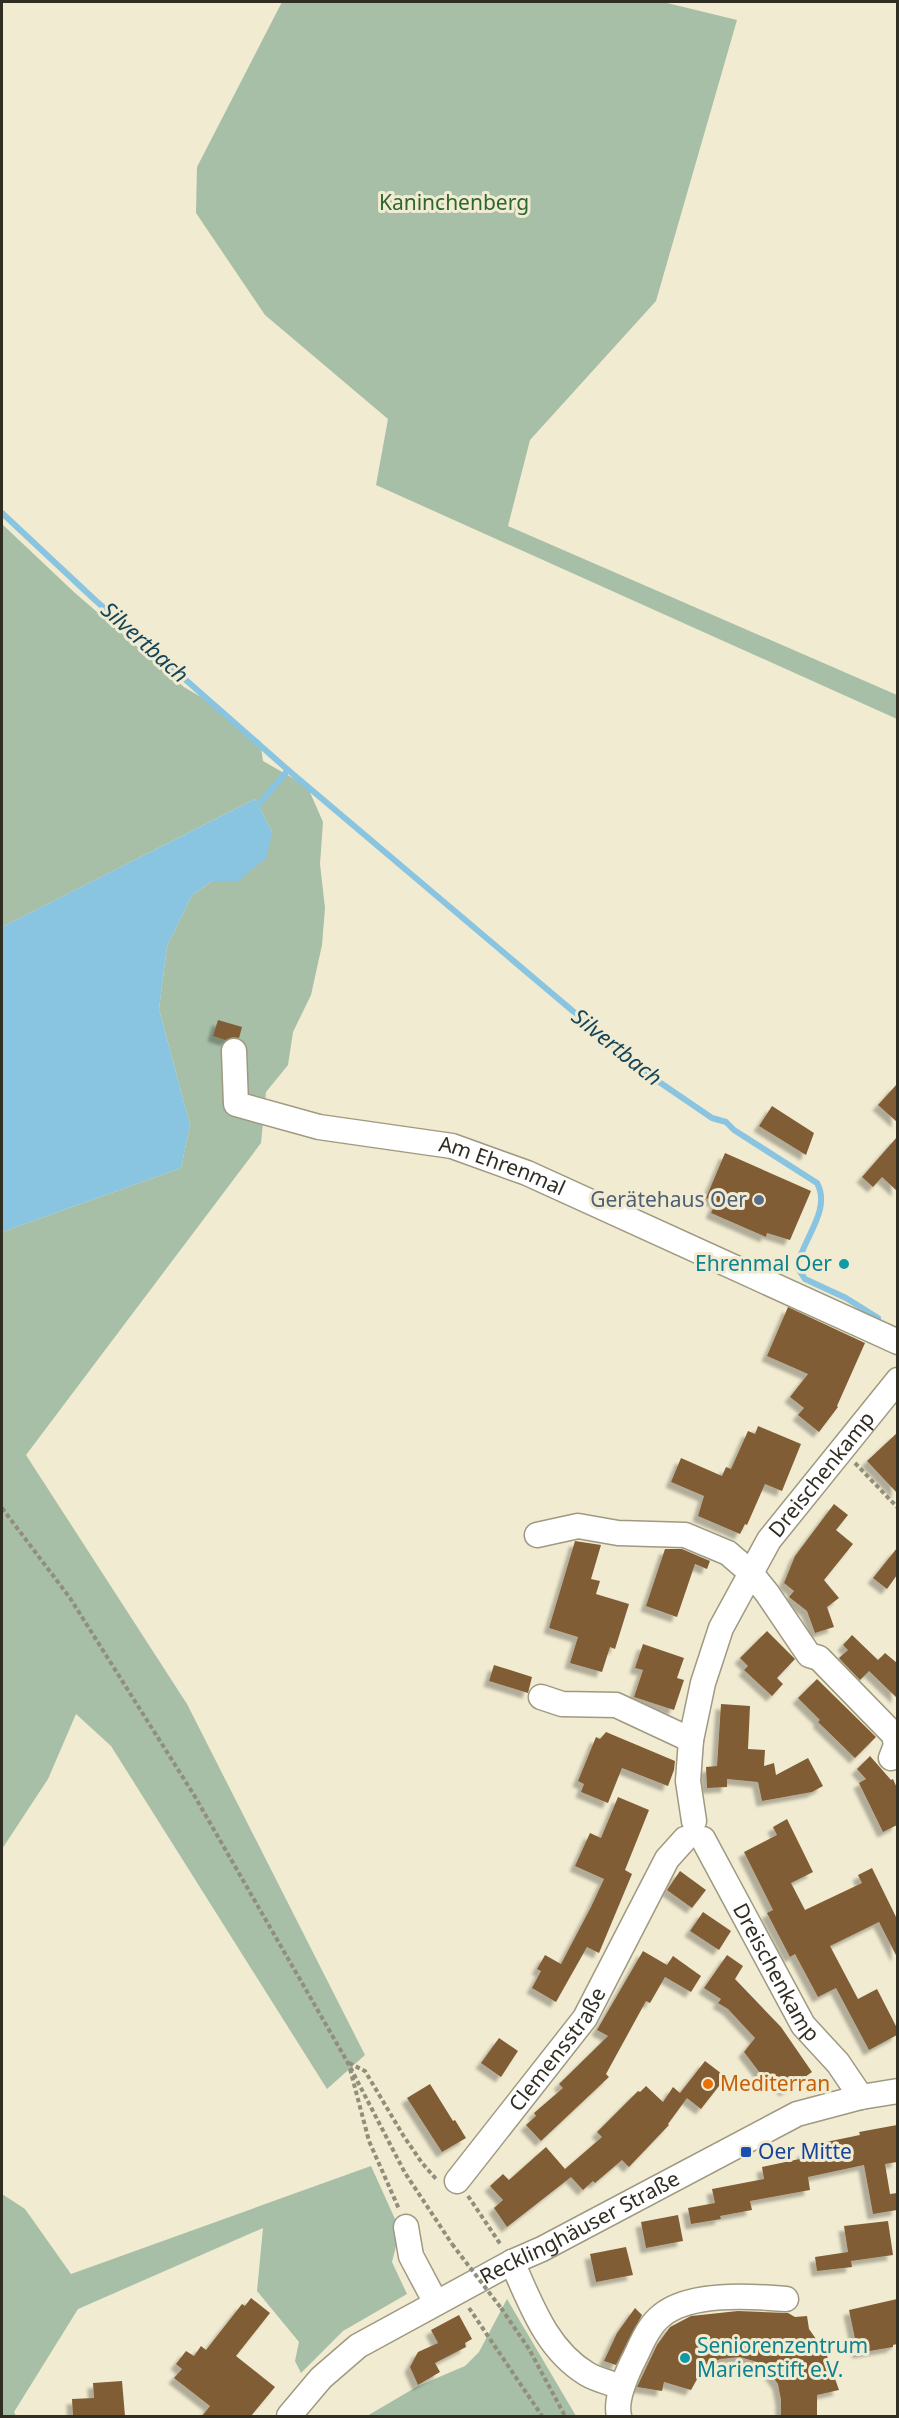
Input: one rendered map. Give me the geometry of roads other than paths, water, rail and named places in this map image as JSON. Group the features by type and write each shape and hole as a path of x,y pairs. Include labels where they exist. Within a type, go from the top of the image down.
{"street":[{"name":"Am Ehrenmal","path":"234,1051 236,1104 319,1127 452,1146 489,1158 538,1178 897,1342"},
{"name":"Dreischenkamp","path":"861,2097 838,2063 803,2025 694,1833 688,1781 691,1740 703,1683 721,1628 750,1572 769,1540 897,1380"},
{"path":"537,1535 578,1526 618,1533 685,1535 728,1553 750,1572 809,1654 819,1658 894,1735 896,1744 891,1758"},
{"path":"541,1697 562,1704 616,1705 691,1740"},
{"name":"Clemensstraße","path":"457,2181 585,2018 667,1859 694,1833"},
{"name":"Recklinghäuser Straße","path":"289,2416 321,2378 351,2351 458,2292 507,2254 542,2249 797,2114 861,2097 897,2091"},
{"path":"406,2227 411,2256 436,2303"},
{"path":"507,2254 541,2328 558,2350 588,2374 622,2387"},
{"path":"619,2416 617,2410 622,2387 630,2368 659,2318 678,2304 745,2295 786,2299"}],"water":[{"path":"255,799 272,832 267,857 238,881 212,881 192,895 167,946 159,1009 190,1125 181,1168 2,1232 2,927"}],"waterway":[{"name":"Silvertbach","path":"2,513 95,600 288,770 646,1073 712,1118 726,1122 734,1130 817,1183 821,1193 819,1214 797,1267 805,1279 846,1298 878,1318"},
{"name":"Silvertbach","path":"258,805 288,770"}],"place":[{"name":"Gerätehaus Oer","path":"759,1200"},
{"name":"Ehrenmal Oer","path":"844,1264"},
{"name":"Mediterran","path":"708,2084"},
{"name":"Oer Mitte","path":"746,2152"},
{"name":"Seniorenzentrum Marienstift e.V.","path":"685,2358"}],"park label":[{"name":"Kaninchenberg","path":"454,203"}]}
